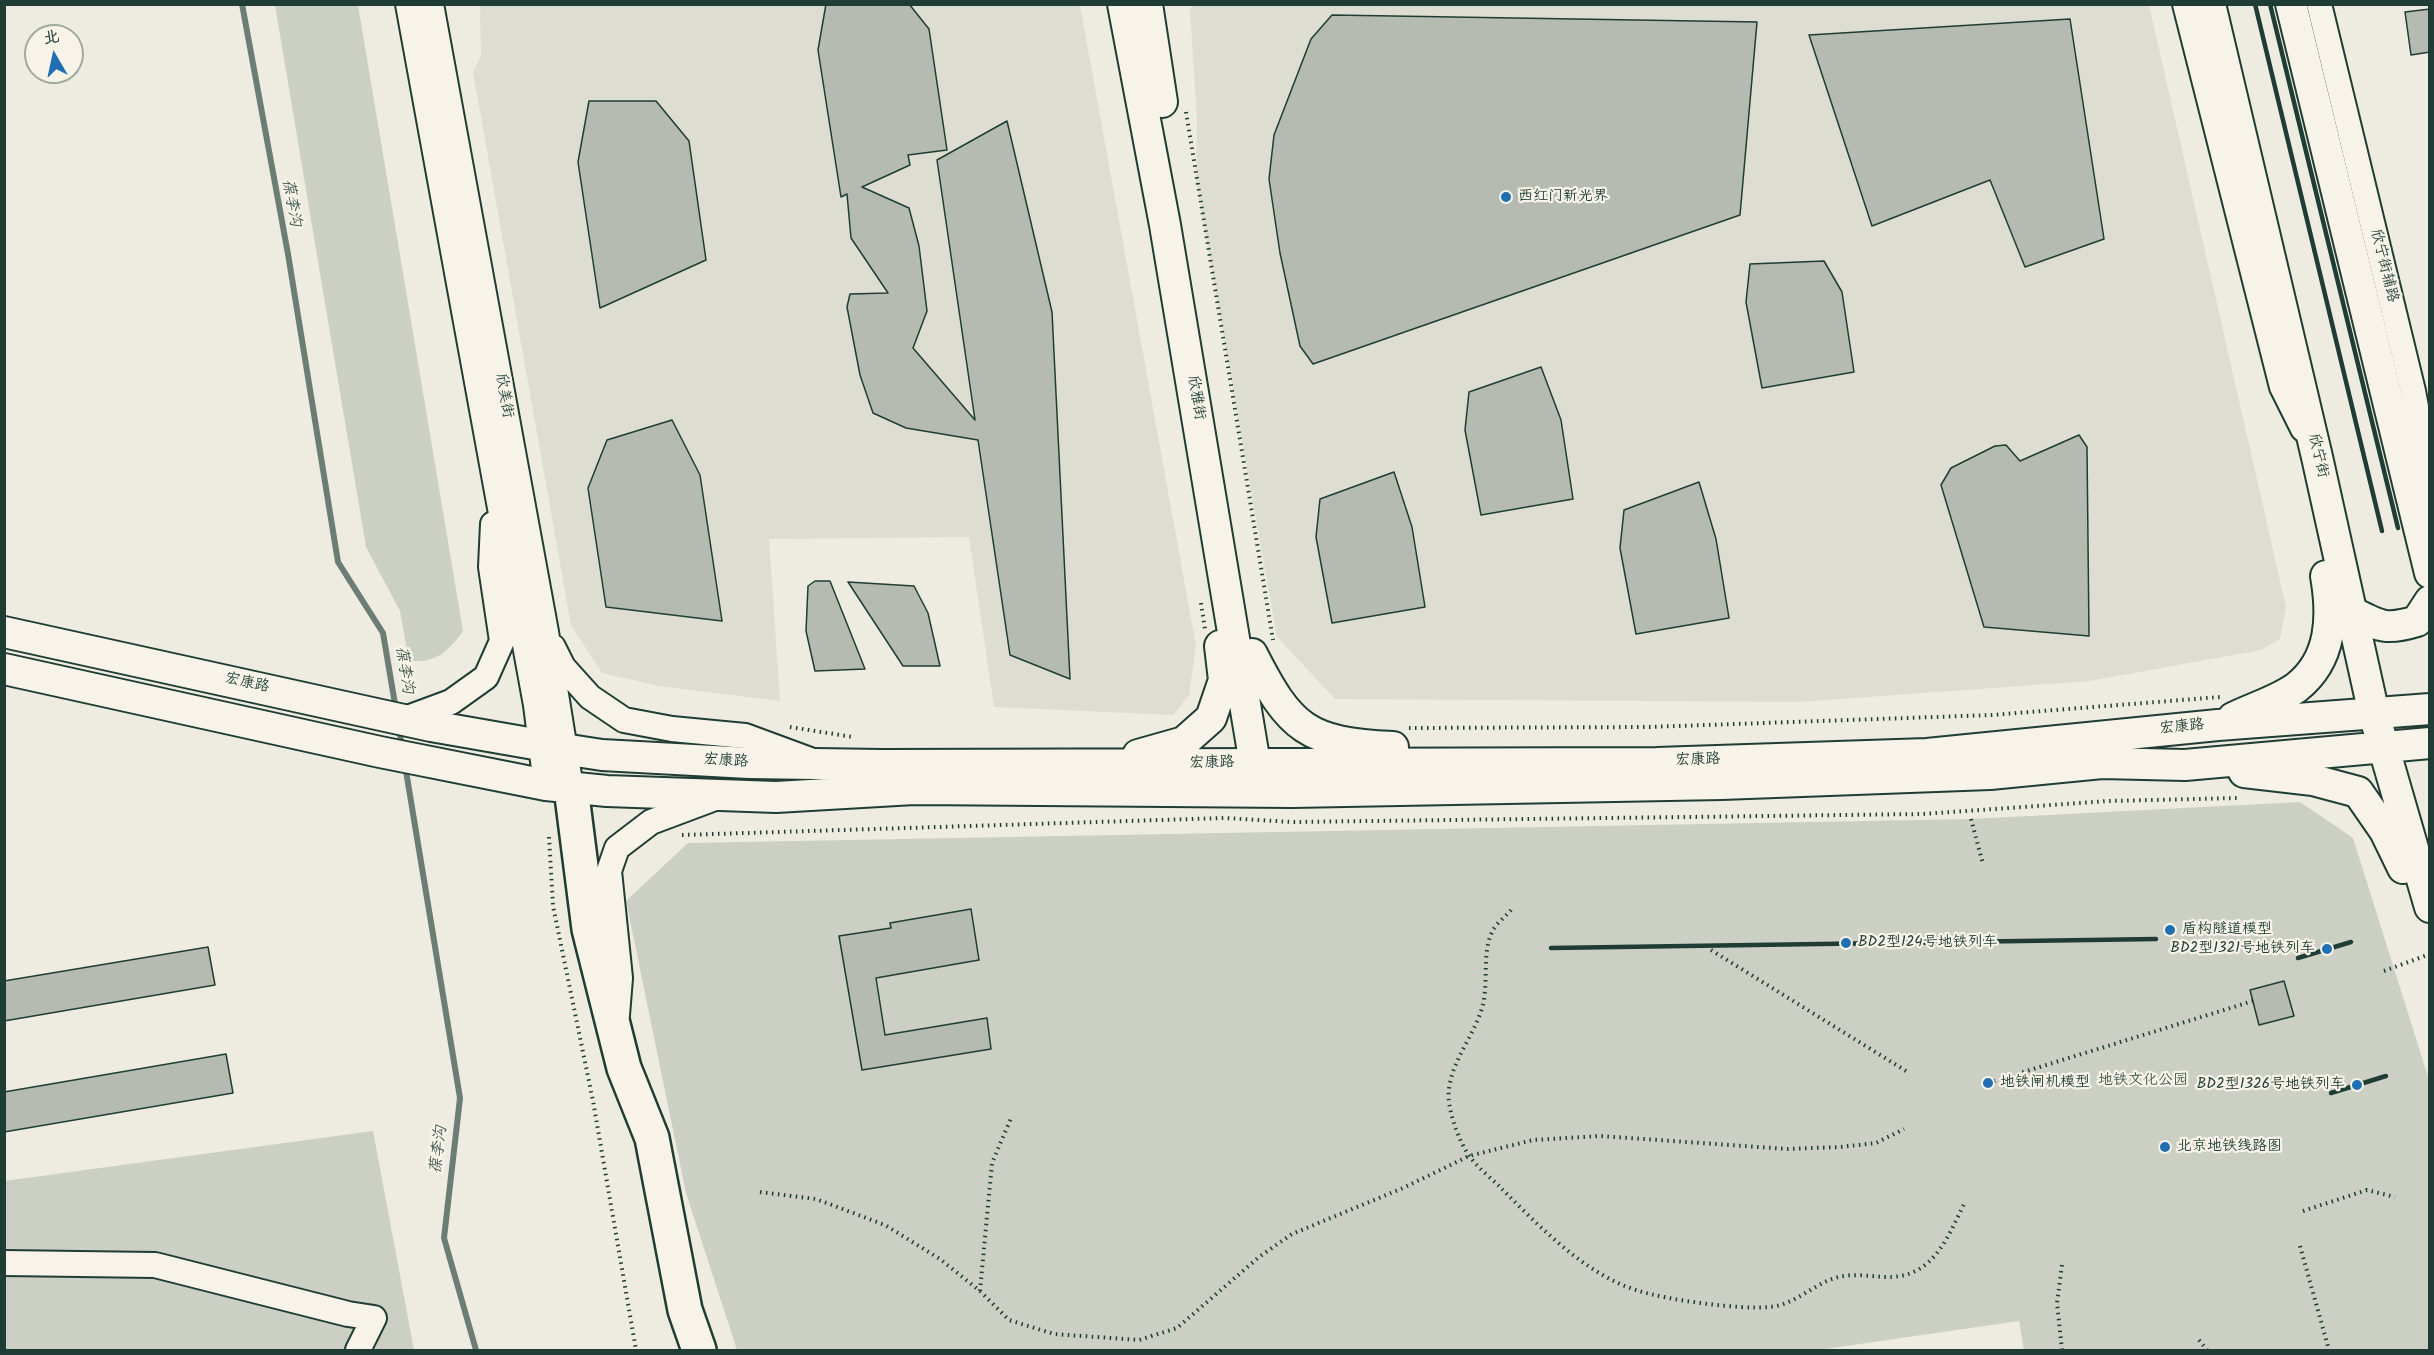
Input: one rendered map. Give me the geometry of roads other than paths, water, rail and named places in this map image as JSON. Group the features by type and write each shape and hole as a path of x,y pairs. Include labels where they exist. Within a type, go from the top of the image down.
{"highway":[{"path":"558,786 589,929 624,1068 652,1138 685,1310 699,1350"}],"main road":[{"name":"欣雅街","path":"1124,4 1263,777"},
{"name":"欣雅街","path":"1147,4 1263,650 1263,777"},
{"name":"欣宁街","path":"2210,4 2318,457 2374,714 2430,907"},
{"path":"2291,4 2425,541 2430,573"},
{"path":"2218,725 2296,688 2321,661 2329,633 2330,601 2323,554 2318,457"},
{"path":"1104,765 1184,742 1211,718 1224,680 1212,593 1215,517"},
{"path":"2350,611 2382,627 2402,626 2417,621 2430,601"},
{"name":"宏康路","path":"4,632 418,722 602,755 824,764 1104,765 1263,777 1722,784 1990,774 2102,763 2185,765 2430,743"},
{"path":"1263,650 1275,699 1300,725 1322,738 1367,746 1448,750 1551,763"},
{"name":"宏康路","path":"4,669 380,752 558,786 607,791 776,797 914,789 1263,777 1551,763 1657,763 1927,754 2218,725 2430,709"},
{"path":"2185,765 2313,780 2358,792 2385,831 2430,923"}],"street":[{"name":"欣美街","path":"408,4 537,705 552,747"},
{"name":"欣美街","path":"431,4 546,632 552,747 558,786"},
{"path":"2185,4 2282,387 2318,457"},
{"name":"欣宁街辅路","path":"2319,4 2413,391 2423,444 2425,541"},
{"path":"2366,310 2367,199"},
{"path":"418,722 486,677 502,641 491,567 495,483"},
{"path":"546,632 563,667 590,697 624,720 672,729 745,736 824,764"},
{"path":"616,1036 620,978 609,871 617,848 651,822 723,795"},
{"path":"4,1263 155,1265 348,1314 374,1318 358,1350"}],"waterway":[{"name":"葆李沟","path":"242,4 288,254 338,562 383,633 396,710"},
{"name":"葆李沟","path":"399,726 402,749"},
{"name":"葆李沟","path":"405,765 460,1098 444,1238 476,1350"}],"railway":[{"path":"2255,4 2382,531"},
{"path":"2270,4 2398,528"},
{"path":"1551,948 2156,939"},
{"path":"2298,958 2351,942"},
{"path":"2331,1093 2386,1076"}],"place":[{"name":"西红门新光界","path":"1506,197"},
{"name":"盾构隧道模型","path":"2170,930"},
{"name":"BD2型124号地铁列车","path":"1846,943"},
{"name":"BD2型1321号地铁列车","path":"2327,949"},
{"name":"地铁闸机模型","path":"1988,1083"},
{"name":"BD2型1326号地铁列车","path":"2357,1085"},
{"name":"北京地铁线路图","path":"2165,1147"}],"park label":[{"name":"地铁文化公园","path":"2143,1081"}]}
